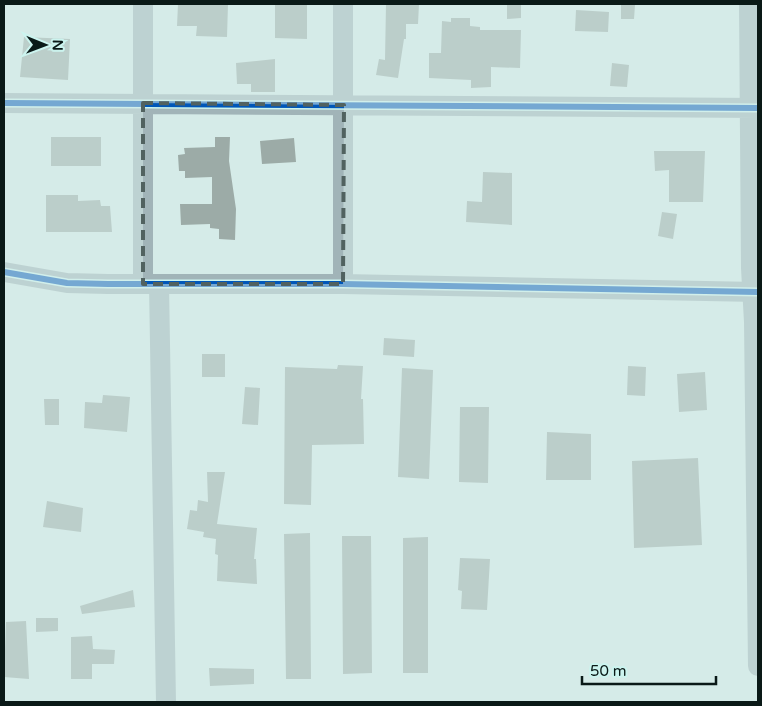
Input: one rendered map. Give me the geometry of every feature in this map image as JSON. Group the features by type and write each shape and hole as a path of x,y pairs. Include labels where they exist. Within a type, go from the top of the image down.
{"street":[{"path":"143,4 143,103 166,702"},
{"path":"343,4 343,284"},
{"path":"749,4 754,108 754,322 758,666"},
{"path":"4,103 754,108"},
{"path":"4,272 67,283 343,284 755,293"}],"highlighted area":[{"path":"143,103 344,105 343,284 143,284"}],"building":[{"path":"178,4 228,4 227,37 196,36 197,26 177,26"},
{"path":"275,4 307,4 307,39 275,38"},
{"path":"386,4 419,4 418,24 406,24 406,39 404,39 398,78 376,75 379,59 385,60"},
{"path":"507,4 521,4 521,18 507,19"},
{"path":"621,5 635,5 634,19 621,19"},
{"path":"576,10 609,12 608,32 575,31"},
{"path":"451,18 470,18 470,26 480,27 480,30 521,30 520,68 491,67 491,87 471,88 471,80 429,78 429,53 441,53 442,21 451,22"},
{"path":"24,37 70,39 68,80 20,77"},
{"path":"275,59 275,92 251,92 251,84 237,84 236,63"},
{"path":"612,63 629,65 627,87 610,86"},
{"path":"51,137 101,137 101,166 51,166"},
{"path":"215,137 230,137 229,161 236,209 235,240 219,239 219,229 210,228 210,224 181,225 180,204 212,204 212,177 185,178 185,171 179,171 178,155 185,154 184,148 215,147"},
{"path":"294,138 296,162 262,164 260,141"},
{"path":"654,151 705,151 703,202 669,202 669,170 655,171"},
{"path":"483,172 512,173 512,225 466,222 467,201 482,202"},
{"path":"46,195 78,195 78,201 100,200 101,206 110,206 112,232 46,232"},
{"path":"662,212 677,214 673,239 658,236"},
{"path":"384,338 415,340 414,357 383,355"},
{"path":"202,354 225,354 225,377 202,377"},
{"path":"338,365 363,366 361,399 363,399 364,444 312,445 311,505 284,504 285,367 337,369"},
{"path":"628,366 646,367 645,396 627,395"},
{"path":"402,368 433,370 429,479 398,477"},
{"path":"705,372 707,410 679,412 677,374"},
{"path":"245,387 260,388 258,425 242,424"},
{"path":"103,395 130,397 127,432 84,428 85,402 102,403"},
{"path":"44,399 59,399 59,425 45,425"},
{"path":"460,407 489,407 488,483 459,482"},
{"path":"547,432 591,434 591,480 546,480"},
{"path":"698,458 702,545 634,548 632,461"},
{"path":"207,472 225,472 217,524 257,528 254,559 256,559 257,584 217,581 218,555 215,554 216,539 203,537 204,532 187,529 190,510 197,511 198,500 208,502"},
{"path":"47,501 83,508 81,532 43,527"},
{"path":"310,533 311,679 286,679 284,534"},
{"path":"342,536 371,536 372,673 343,674"},
{"path":"428,537 428,673 403,673 403,538"},
{"path":"460,558 490,559 487,610 461,609 462,591 458,590"},
{"path":"133,590 135,607 82,614 80,606"},
{"path":"36,618 58,618 58,631 36,632"},
{"path":"26,621 29,679 4,677 6,622"},
{"path":"92,636 93,649 115,650 114,664 92,664 92,679 71,679 71,637"},
{"path":"209,668 254,669 254,684 210,686"}],"cycle path":[{"path":"4,103 758,108"},
{"path":"4,272 67,283 343,284 758,292"}]}
